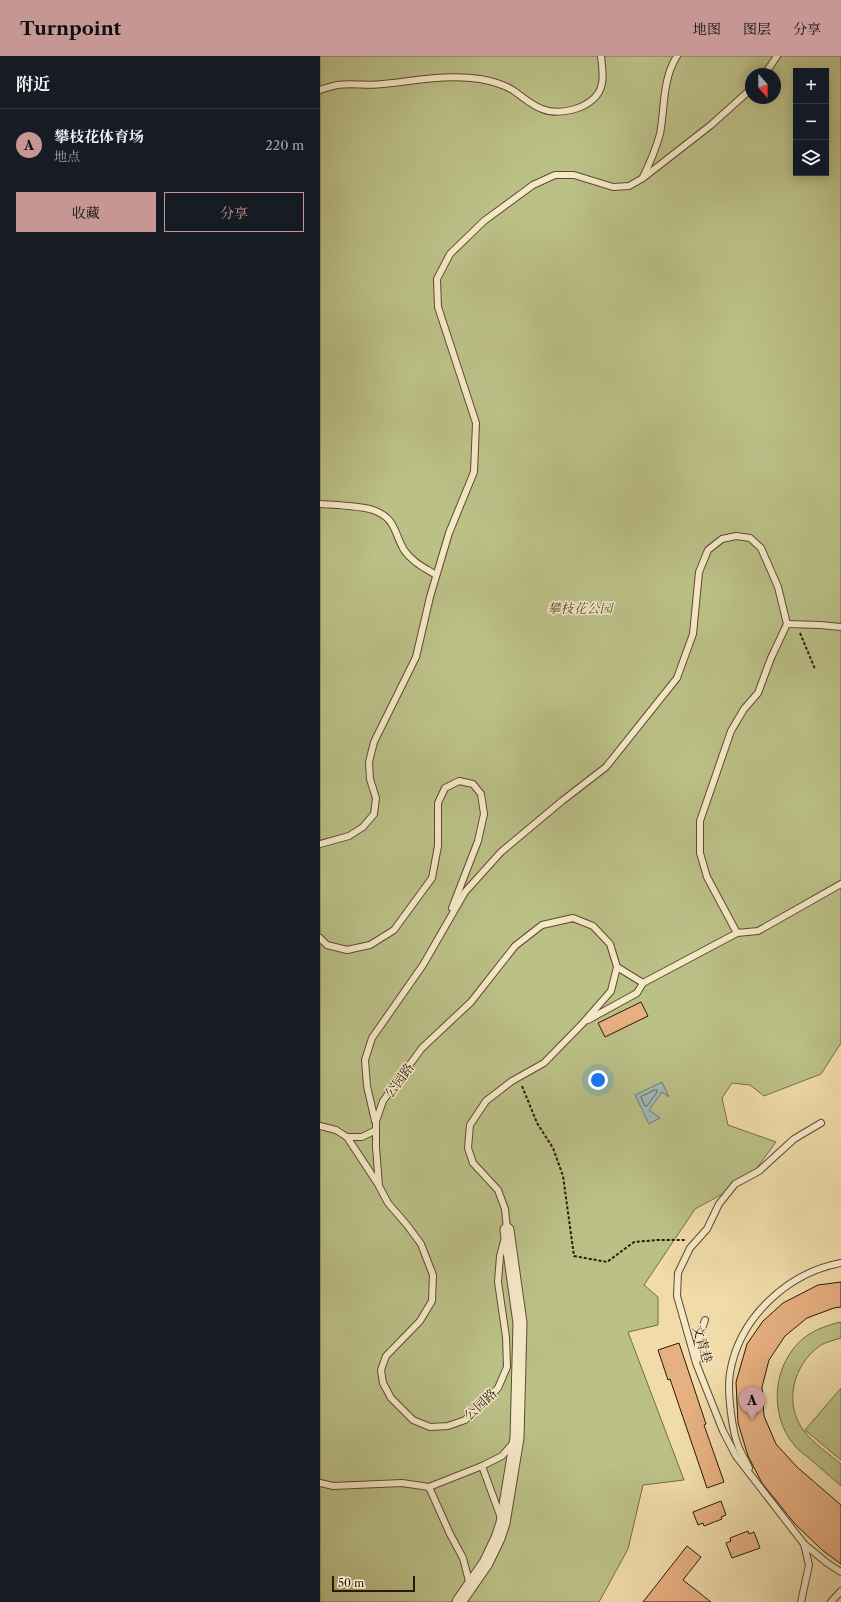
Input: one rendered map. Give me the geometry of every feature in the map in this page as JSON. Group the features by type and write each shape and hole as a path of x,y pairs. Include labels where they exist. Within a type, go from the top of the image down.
{"street":[{"name":"公园路","path":"459,1602 486,1563 498,1538 503,1523 517,1438 520,1323 507,1230"}],"lane":[{"path":"320,90 337,85 381,84 439,78 467,78 499,84 513,90 543,110 559,112 574,109 589,102 599,92 603,77 601,56"},
{"path":"643,178 650,164 660,133 664,90 673,63 677,56"},
{"path":"769,68 777,56"},
{"path":"320,844 349,836 363,827 374,814 376,798 370,779 370,755 374,742 416,657 436,575 449,533 474,472 476,423 438,307 437,279 450,254 478,226 533,185 555,175 574,175 613,187 629,186 643,178 711,125 745,94"},
{"path":"320,504 372,509 384,516 396,529 404,550 413,560 436,575"},
{"path":"376,1121 367,1086 365,1060 372,1038 423,965 465,892 501,852 562,800 606,767 677,678 693,634 699,572 708,550 722,539 736,536 750,538 761,548 778,587 787,624 771,658 758,693 744,709 731,731 700,821 700,853 707,877 736,934"},
{"path":"787,624 820,625 841,628"},
{"path":"320,938 328,945 347,950 370,945 394,930 432,878 438,846 438,803 445,788 459,781 473,784 481,794 484,814 478,841 445,927"},
{"path":"583,1023 637,993 643,983 736,934 758,931 841,884"},
{"name":"公园路","path":"572,918 593,926 610,944 617,967 611,991 583,1023 544,1063 518,1077 486,1101 470,1125 468,1148 473,1163 498,1190 504,1209 507,1230 500,1256 498,1282 506,1338 506,1367 498,1388 465,1420 448,1426 430,1427 413,1420 391,1398 383,1384 382,1370 386,1356 420,1321 432,1301 433,1275 421,1244 388,1203 379,1186 376,1121 383,1101 422,1048 471,1002 515,946 542,925 572,918"},
{"path":"617,967 643,983"},
{"name":"文青巷","path":"801,1602 809,1565 804,1544 736,1456 723,1431 696,1363 677,1296 678,1273 690,1248 708,1229 719,1204 735,1184 759,1171 794,1139 821,1123"},
{"path":"320,1126 336,1130 347,1137 379,1186"},
{"path":"347,1137 362,1136 376,1130"},
{"path":"754,1478 739,1448 731,1412 730,1373 740,1341 757,1313 781,1291 805,1275 841,1263"},
{"path":"696,1363 698,1340 705,1320"},
{"path":"320,1484 333,1486 402,1483 429,1487 482,1466 502,1456 517,1438"},
{"path":"482,1466 503,1523"},
{"path":"429,1487 450,1534 463,1558 470,1585"},
{"path":"804,1544 827,1564 841,1572"},
{"path":"831,1602 841,1590"}],"path":[{"path":"796,625 815,669"},
{"path":"518,1077 537,1123 552,1148 563,1176 574,1256 607,1262 634,1242 657,1240 698,1240"}],"green space":[{"name":"攀枝花公园","path":"320,56 841,56 841,1043 821,1074 764,1096 750,1085 732,1083 722,1098 728,1125 776,1142 748,1180 695,1209 644,1285 658,1297 658,1325 628,1332 684,1480 643,1485 628,1549 599,1602 320,1602"},
{"path":"841,1322 841,1338 821,1345 811,1353 804,1363 798,1373 794,1385 793,1397 794,1409 804,1431 817,1445 841,1464 841,1486 798,1449 786,1433 781,1420 778,1405 778,1390 780,1375 794,1348 805,1337 813,1332"},
{"path":"841,1388 841,1460 805,1430"}],"water":[{"path":"662,1082 669,1097 662,1092 649,1110 660,1118 649,1124 635,1095"}],"building":[{"path":"641,1002 648,1016 605,1037 598,1023"},
{"path":"841,1282 841,1307 834,1308 807,1318 785,1336 769,1360 762,1387 764,1416 776,1444 797,1467 841,1505 841,1564 822,1550 795,1524 762,1483 748,1456 738,1423 736,1382 747,1344 763,1321 783,1303 818,1285"},
{"path":"679,1343 706,1424 704,1425 724,1482 707,1488 670,1379 668,1380 658,1350"},
{"path":"721,1501 726,1515 721,1517 722,1519 704,1526 703,1523 698,1525 693,1512"},
{"path":"748,1531 749,1534 754,1532 760,1548 732,1558 726,1543 731,1541 730,1538"},
{"path":"687,1546 701,1557 683,1580 711,1602 643,1602"}],"place":[{"name":"攀枝花体育场","path":"752,1420"}]}
